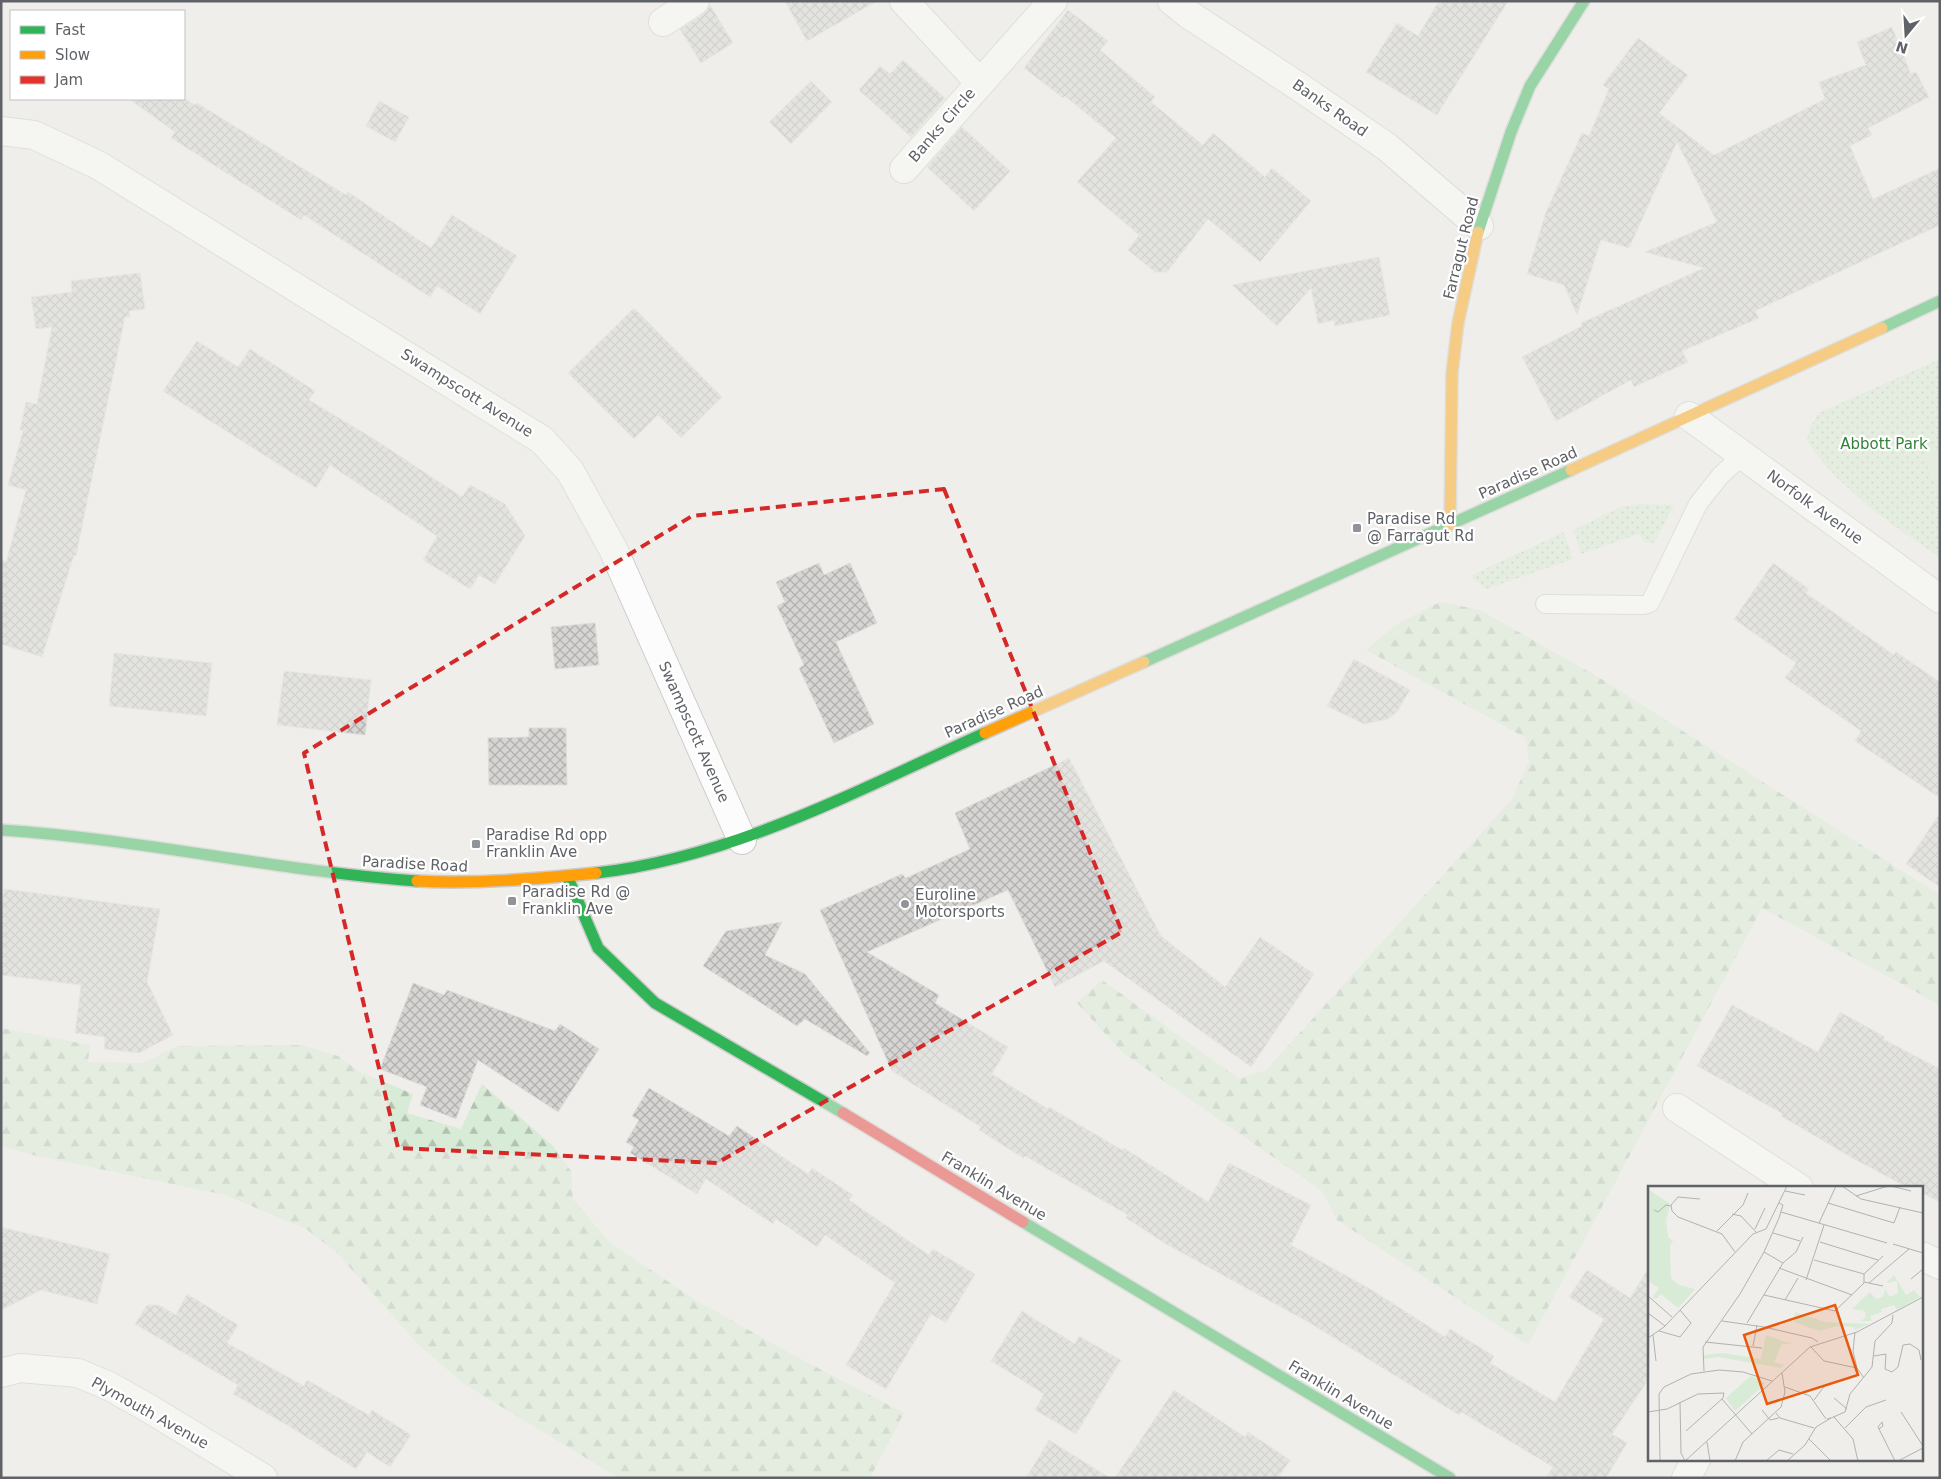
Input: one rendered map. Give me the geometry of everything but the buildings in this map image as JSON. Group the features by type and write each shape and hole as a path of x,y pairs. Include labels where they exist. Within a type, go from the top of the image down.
{"main road":[{"name":"Farragut Road","path":"1450,525 1452,373 1458,324 1479,226 1511,132 1530,86 1584,1"},
{"name":"Paradise Road","path":"1,830 84,838 301,870 381,878 504,883 568,878 684,856 742,840 1450,525 1940,301"},
{"name":"Franklin Avenue","path":"568,878 598,948 655,1003 711,1034 1450,1478"}],"street":[{"path":"663,22 695,1"},
{"name":"Banks Circle","path":"904,1 979,82"},
{"name":"Banks Circle","path":"904,169 979,82 1053,1"},
{"name":"Banks Road","path":"1172,1 1188,14 1387,147 1479,226"},
{"name":"Swampscott Avenue","path":"1,131 34,135 98,165 542,440 570,471 613,549 742,840"},
{"name":"Norfolk Avenue","path":"1689,416 1940,599"},
{"path":"1677,1108 1796,1186"},
{"path":"1924,1257 1940,1265"},
{"name":"Plymouth Avenue","path":"1,1373 20,1368 51,1369 78,1373 109,1386 148,1408 263,1478"},
{"path":"1686,1478 1695,1462"}],"lane":[{"path":"1545,604 1644,605 1650,603 1698,504 1716,480 1743,455"}],"highlighted area":[{"path":"944,489 1122,932 717,1163 398,1148 304,753 692,516"}],"green space":[{"name":"Abbott Park","path":"1940,359 1940,557 1886,519 1851,491 1820,459 1807,441 1810,427 1819,413"},
{"path":"1940,448 1940,494 1923,455"},
{"path":"1639,504 1674,505 1654,543 1644,542 1639,534 1581,554 1573,530 1621,507"},
{"path":"1564,532 1573,559 1486,589 1470,576"},
{"path":"1440,602 1480,610 1603,680 1940,895 1940,1005 1762,908 1528,1345 1337,1220 1322,1191 1122,1052 1077,1003 1102,980 1239,1079 1266,1070 1512,799 1529,761 1526,738 1366,650 1397,624"},
{"path":"1,1028 90,1045 88,1062 143,1063 177,1046 302,1045 338,1056 362,1073 413,1094 407,1113 461,1129 482,1084 553,1146 571,1171 573,1199 609,1242 697,1301 797,1357 904,1413 870,1478 619,1478 464,1384 418,1344 336,1252 306,1229 225,1195 37,1156 1,1146"}],"traffic: fast":[{"path":"1478,232 1511,132 1530,86 1584,1"},
{"path":"1882,328 1940,301"},
{"path":"1144,662 1571,470"},
{"path":"596,873 647,865 698,852 747,836 844,798 985,733"},
{"path":"1,830 105,840 313,870 417,881"},
{"path":"568,878 598,948 655,1003 843,1113"},
{"path":"1023,1222 1450,1478"}],"traffic: slow":[{"path":"1450,525 1452,373 1458,323 1478,232"},
{"path":"1571,470 1882,328"},
{"path":"985,733 1144,662"},
{"path":"417,881 507,880 596,873"}],"traffic: jam":[{"path":"843,1113 1023,1222"}],"place":[{"name":"Paradise Rd @ Farragut Rd","path":"1357,528"},
{"name":"Paradise Rd opp Franklin Ave","path":"476,844"},
{"name":"Paradise Rd @ Franklin Ave","path":"512,901"},
{"name":"Euroline Motorsports","path":"905,904"}]}
